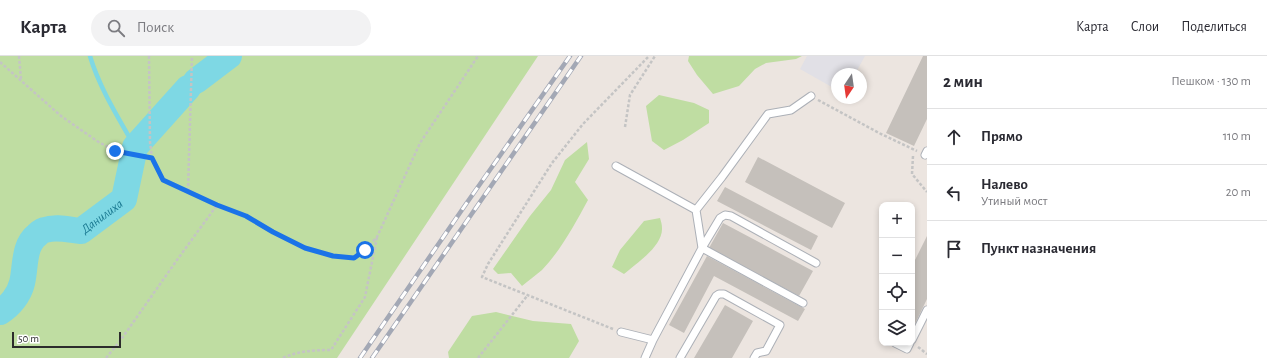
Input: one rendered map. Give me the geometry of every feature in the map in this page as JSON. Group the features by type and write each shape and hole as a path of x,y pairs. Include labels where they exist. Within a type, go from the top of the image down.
{"lane":[{"path":"702,248 696,210 768,114 791,110 811,96"},
{"path":"616,166 696,210"},
{"path":"645,358 702,248 720,218 724,215 731,216 816,263"},
{"path":"702,248 803,303"},
{"path":"680,358 716,296 719,294 724,294 780,325 766,351 757,353 754,358"},
{"path":"915,334 927,310"},
{"path":"621,332 653,340"},
{"path":"901,346 907,349 908,346"}],"path":[{"path":"20,56 21,80"},
{"path":"149,56 150,142 152,158 163,180 217,205 246,216 305,248 333,256 354,258 365,250 377,237"},
{"path":"188,191 192,56"},
{"path":"283,358 312,350 330,350 365,297 377,237 420,142 478,56"},
{"path":"621,332 482,277 488,264 552,163 583,124 649,56"},
{"path":"625,127 630,95 655,56"},
{"path":"0,62 61,116 97,141 115,151 152,158"},
{"path":"811,96 881,134 914,150 926,153"},
{"path":"914,150 912,174 927,192"},
{"path":"106,358 120,341 217,205"},
{"path":"478,358 527,296"}],"shaded area":[{"path":"807,56 865,56 858,68 831,68 831,87 800,69"}],"green space":[{"path":"0,56 538,56 337,358 0,358"},
{"path":"689,56 802,56 796,59 766,63 755,69 739,86 713,94 697,75 688,61"},
{"path":"659,95 694,103 709,110 709,123 683,140 664,150 652,141 646,106"},
{"path":"587,142 589,159 575,182 588,200 561,245 542,270 522,286 511,273 498,274 493,269 530,216 551,190 565,160"},
{"path":"660,218 662,227 661,235 654,248 624,274 612,267 620,250 644,221"},
{"path":"496,312 533,321 571,324 579,341 569,358 449,358 448,352 472,316"}],"building":[{"path":"923,56 927,56 927,119 914,146 886,133"},
{"path":"758,157 845,203 832,228 745,182"},
{"path":"725,187 818,236 811,250 717,201"},
{"path":"723,223 813,271 799,296 709,248"},
{"path":"927,236 927,299 915,324 915,274 915,260"},
{"path":"707,256 805,309 798,321 714,276 684,333 669,325"},
{"path":"725,305 753,321 732,358 694,358"}],"waterway":[{"path":"90,56 104,91 135,147"},
{"name":"Данилиха","path":"196,81 229,56"},
{"name":"Данилиха","path":"0,312 11,303 19,292 29,245 39,233 43,230 54,228 81,231 124,199 135,147 188,88"}],"railway":[{"path":"360,358 570,56"},
{"path":"372,358 581,56"}],"route":[{"path":"115,151 152,158 163,180 217,205 246,216 305,248 333,256 354,258 365,250"}]}
